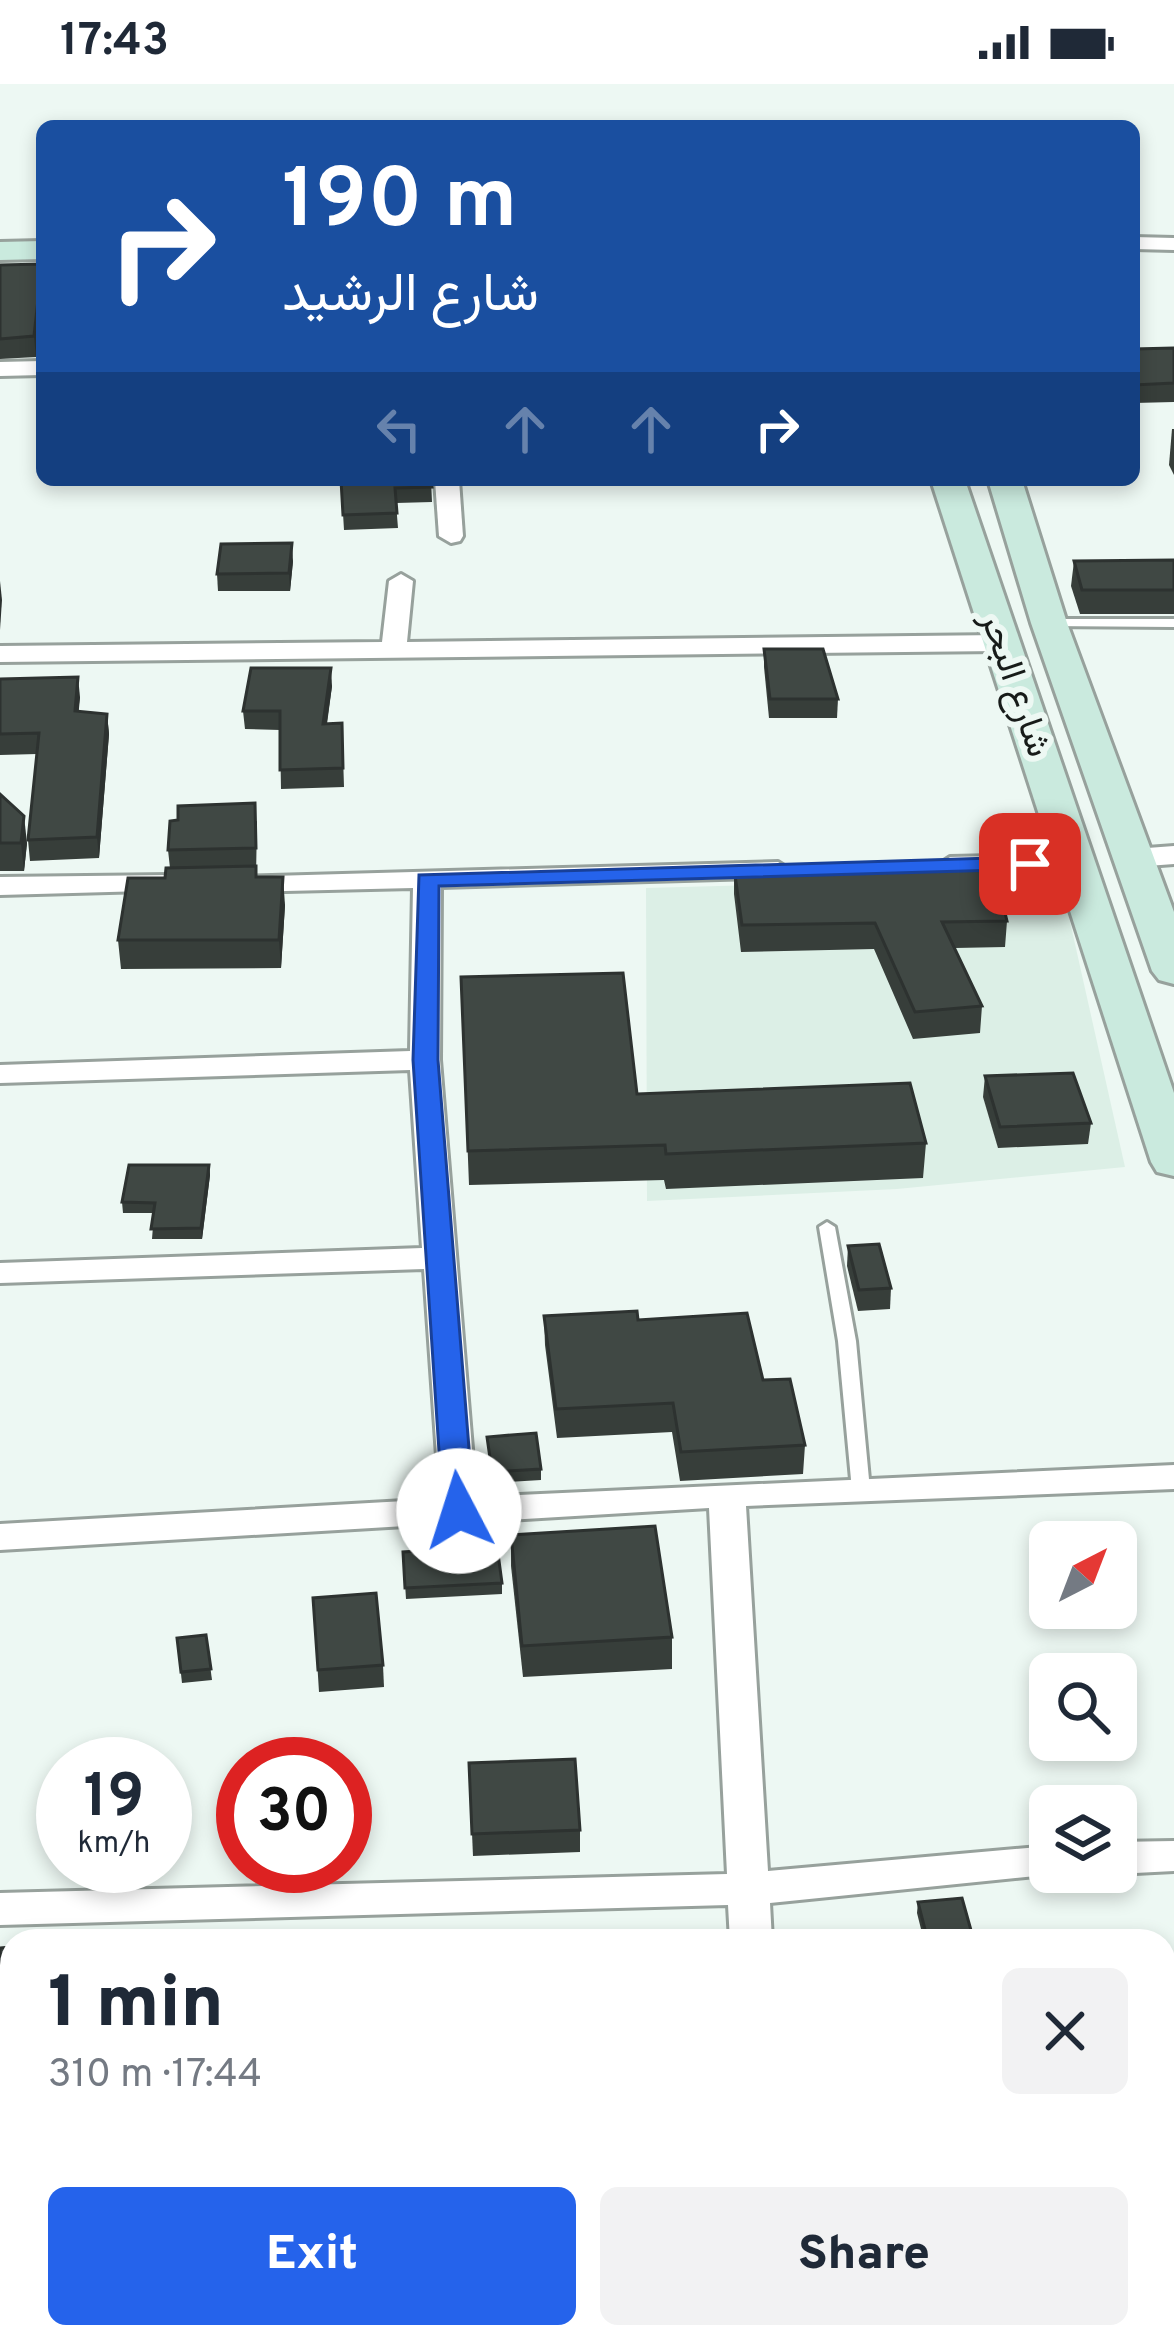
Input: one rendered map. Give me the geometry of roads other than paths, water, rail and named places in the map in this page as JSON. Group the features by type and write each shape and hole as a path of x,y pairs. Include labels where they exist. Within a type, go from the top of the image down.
{"main road":[{"path":"0,251 36,250"},
{"path":"0,273 36,272"},
{"name":"شارع البحر","path":"950,486 1076,863 1158,1065 1174,1162"},
{"name":"شارع البحر","path":"1007,486 1049,623 1154,856 1174,971"}],"street":[{"path":"1140,243 1174,244"},
{"path":"0,369 36,368"},
{"path":"447,486 451,536"},
{"path":"394,648 401,581"},
{"path":"0,654 1000,644"},
{"path":"914,867 1076,863"},
{"path":"0,886 798,870"},
{"path":"427,880 425,1060 459,1511"},
{"path":"0,1074 425,1060"},
{"path":"0,1273 438,1258"},
{"path":"0,1537 727,1496 1174,1477"},
{"path":"727,1496 750,1929"},
{"path":"1137,1857 1174,1856"},
{"path":"0,1909 748,1889 1029,1864"}],"lane":[{"path":"1049,623 1174,622"},
{"path":"826,1227 847,1341 861,1490"}]}
